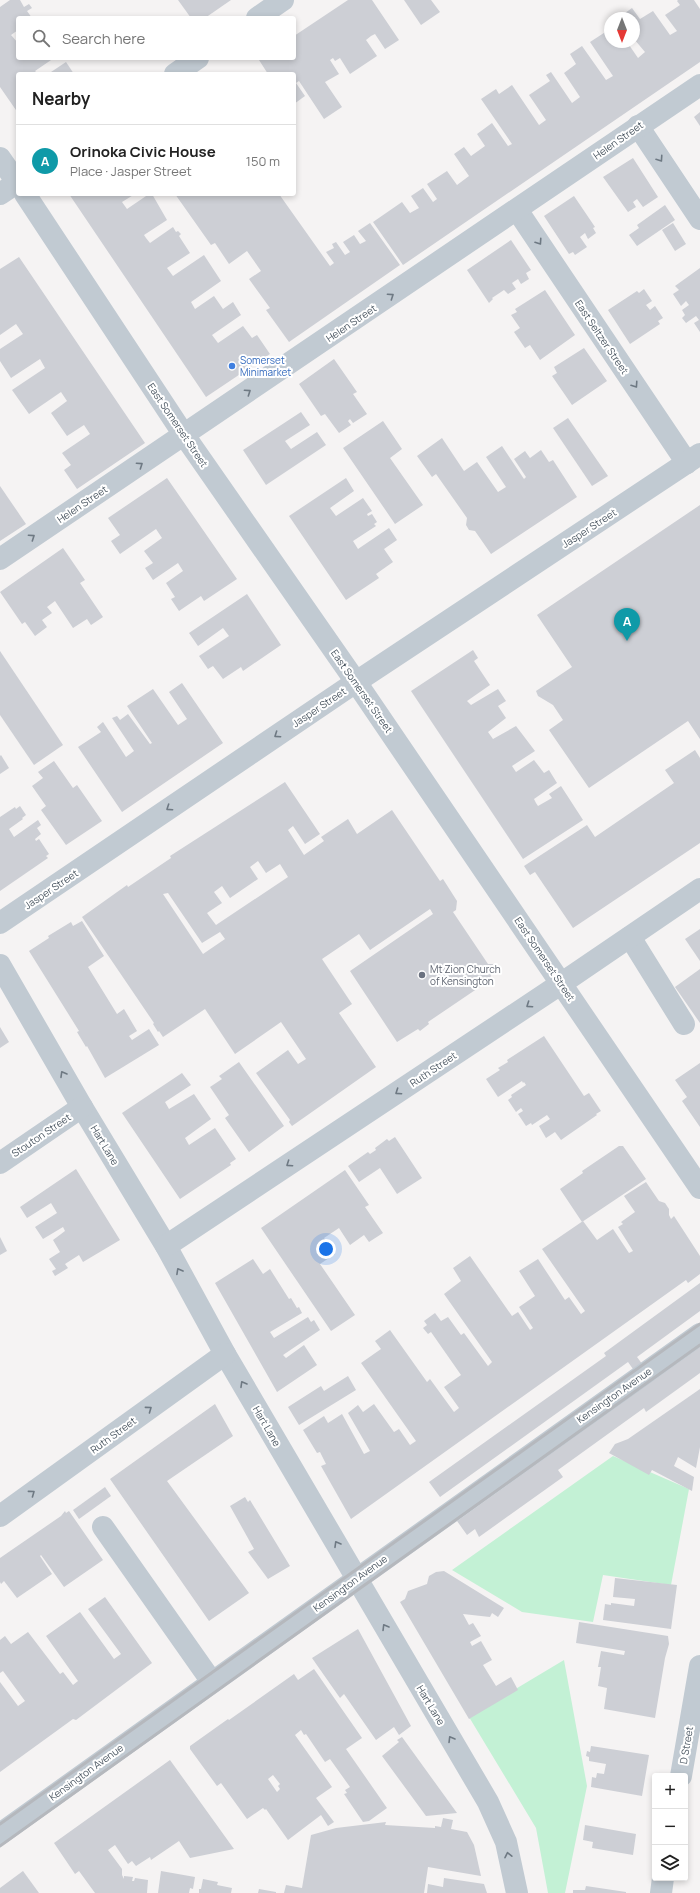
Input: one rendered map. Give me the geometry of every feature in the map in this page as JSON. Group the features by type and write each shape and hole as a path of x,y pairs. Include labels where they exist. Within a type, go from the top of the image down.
{"street":[{"path":"259,16 283,0"},
{"path":"178,72 195,60"},
{"name":"Helen Street","path":"0,559 700,85"},
{"path":"638,126 700,219"},
{"name":"East Somerset Street","path":"0,158 16,187"},
{"name":"East Somerset Street","path":"22,196 184,435 356,682 700,1188"},
{"name":"East Seltzer Street","path":"517,210 694,459"},
{"name":"Jasper Street","path":"0,923 356,682 694,459"},
{"name":"Ruth Street","path":"166,1246 562,984 700,889"},
{"path":"630,937 684,1024"},
{"name":"Hart Lane","path":"0,965 82,1108 166,1246 225,1354 488,1802 506,1842 517,1893"},
{"name":"Stouton Street","path":"0,1163 82,1108"},
{"name":"Kensington Avenue","path":"0,1834 356,1578 700,1334"},
{"name":"Ruth Street","path":"0,1516 225,1354"},
{"path":"103,1527 212,1682"},
{"name":"D Street","path":"682,1773 700,1666"},
{"path":"661,1893 663,1881"}],"green space":[{"path":"613,1456 689,1489 671,1585 603,1575 593,1622 522,1612 452,1570"},
{"path":"564,1660 587,1786 565,1893 548,1893 536,1828 469,1717"}],"building":[{"path":"10,0 20,0 24,7 29,4 32,8 27,11 31,16 16,16 16,31 11,35 16,41 16,60 51,60 35,71 36,72 16,72 16,110 0,87 0,7"},
{"path":"178,0 231,0 208,16 190,16"},
{"path":"348,0 372,0 399,40 385,49 375,34 371,36 366,40 377,56 350,74 340,58 335,61 333,58 330,60 339,74 325,82 342,107 324,119 299,81 296,83 296,72 267,72 259,60 296,60 296,35"},
{"path":"404,0 431,0 440,12 421,25"},
{"path":"694,0 700,9 700,62 403,265 373,222 402,202 410,213 419,208 411,196 423,188 433,202 437,199 427,184 447,171 457,185 469,176 454,154 464,147 471,156 485,146 477,134 492,123 508,146 512,144 481,99 496,89 499,94 512,85 539,125 546,120 529,95 550,81 546,75 551,72 572,103 580,97 564,73 576,64 570,54 582,46 606,80 613,76 590,42 604,33 604,48 631,48 638,58 645,52 640,46 640,19 653,11 670,35 677,31 665,15 680,5 677,1"},
{"path":"632,8 635,12 626,12"},
{"path":"66,62 73,72 51,72"},
{"path":"296,83 305,96 296,103"},
{"path":"700,112 700,126 694,117"},
{"path":"633,158 658,197 643,207 637,199 633,202 636,207 628,212 603,177"},
{"path":"70,196 132,196 122,202 127,209 146,196 153,196 167,220 144,235 150,243 173,227 176,232 178,231 181,234 179,236 190,253 167,268 173,276 204,255 221,281 191,302 195,309 214,296 223,309 233,302 241,315 212,335 218,343 243,326 252,338 257,335 270,354 206,397"},
{"path":"176,196 280,196 330,266 334,263 326,252 334,248 332,244 336,242 345,255 350,252 343,242 354,235 360,244 366,241 358,231 370,223 400,265 289,342 266,310 270,308 249,279 261,271 247,251 229,264 215,243 211,245"},
{"path":"574,196 595,227 593,228 596,233 588,239 585,233 580,237 587,247 575,255 573,252 569,254 544,216"},
{"path":"665,205 675,220 637,246 629,235 639,228 637,225"},
{"path":"673,223 686,244 675,251 662,230"},
{"path":"511,240 531,270 526,273 529,279 521,284 518,279 512,283 516,289 508,294 504,290 492,298 493,299 489,303 467,270"},
{"path":"19,257 145,443 77,489 64,470 71,465 62,453 90,434 84,425 67,436 51,413 67,401 61,392 29,414 12,390 45,368 40,359 11,378 0,361 0,349 23,334 16,324 0,335 0,269"},
{"path":"700,268 700,332 694,323 699,320 696,316 686,323 682,318 685,315 682,310 689,305 686,301 681,306 673,294 679,290 675,286"},
{"path":"644,289 652,301 646,305 650,310 655,306 663,318 658,321 660,324 630,344 608,310 637,291 639,293"},
{"path":"545,290 575,335 540,360 530,345 525,348 514,332 520,328 511,315 517,312 515,309"},
{"path":"584,348 607,381 572,405 552,376 557,373 554,367"},
{"path":"334,359 357,392 353,394 367,414 353,423 350,419 348,421 351,425 339,433 325,414 321,416 299,384"},
{"path":"301,412 310,425 285,441 291,449 317,432 326,445 266,485 243,450"},
{"path":"568,418 608,476 592,486 553,428"},
{"path":"383,421 402,449 390,458 423,505 395,524 343,448"},
{"path":"442,438 464,471 477,462 498,492 506,487 486,457 502,446 524,479 526,477 514,459 525,451 530,458 541,450 549,462 553,460 577,497 491,554 475,531 469,530 466,525 467,518 436,474 432,477 417,456"},
{"path":"167,478 237,579 204,601 201,596 179,611 171,599 175,597 166,583 183,571 178,563 153,580 145,568 153,563 144,551 162,538 156,529 120,554 111,541 120,535 108,518"},
{"path":"346,478 354,491 330,508 336,516 363,498 372,511 367,514 368,516 372,514 377,522 374,524 376,526 353,541 358,549 389,528 397,540 384,549 393,562 376,574 379,578 346,600 289,516"},
{"path":"0,486 26,524 0,541"},
{"path":"700,505 700,739 688,721 589,788 549,730 563,720 553,705 538,696 536,691 572,667 537,615"},
{"path":"63,548 85,580 80,583 103,617 91,625 87,619 73,628 55,601 47,607 52,613 42,620 47,627 35,636 25,622 22,624 0,592"},
{"path":"247,594 281,645 243,671 241,667 223,679 213,666 208,669 199,656 229,636 223,628 198,646 189,633"},
{"path":"473,650 478,658 474,661 490,685 467,701 471,705 498,689 506,701 498,706 506,718 488,732 493,739 516,726 535,751 512,766 516,772 534,760 544,773 549,770 557,783 534,799 538,806 552,798 549,794 561,786 583,820 523,859 411,691"},
{"path":"0,651 63,745 34,765 0,715"},
{"path":"182,683 223,743 122,812 78,747 101,732 97,727 103,722 126,757 134,751 112,718 117,716 120,720 128,714 150,744 152,743 127,706 153,689 178,725 187,719 169,692"},
{"path":"695,750 700,758 700,843 573,928 535,872 530,875 524,866 587,825 595,837 674,783 665,770"},
{"path":"1,755 9,768 0,774 0,756"},
{"path":"54,761 73,788 77,785 102,821 66,845 41,810 46,806 32,786 43,778 38,772"},
{"path":"285,782 320,834 305,844 293,826 288,830 304,855 324,841 321,837 348,819 357,834 392,810 440,881 443,879 457,901 456,910 453,912 488,964 493,964 490,980 428,1022 429,1024 420,1031 418,1029 397,1042 350,971 433,914 430,909 370,950 359,934 322,959 352,1004 339,1013 376,1067 292,1126 289,1122 290,1120 256,1073 288,1050 298,1064 306,1059 281,1022 235,1054 205,1009 163,1037 159,1031 158,1032 153,1024 154,1023 82,917 127,885 128,887 171,858 170,856","holes":["258,861 266,873 280,864 288,877 216,925 207,913 222,903 214,892 222,886 230,898 258,879 250,867","168,893 202,943 220,932 225,939 203,954 163,894"]},
{"path":"20,806 26,815 9,829 14,837 38,820 41,825 37,828 41,834 35,839 36,841 39,839 49,854 46,856 48,858 0,891 0,817 15,807 16,809"},
{"path":"82,921 104,956 88,967 117,1014 124,1009 137,1031 129,1036 132,1040 149,1029 159,1045 105,1078 87,1046 86,1047 77,1032 79,1031 29,951 49,938 48,936 71,922 73,926"},
{"path":"700,929 700,961 685,939"},
{"path":"700,969 700,1023 675,987"},
{"path":"0,1027 9,1042 0,1048"},
{"path":"544,1036 584,1096 589,1093 601,1111 561,1140 555,1132 546,1138 539,1126 550,1119 547,1115 532,1125 531,1123 526,1126 518,1114 523,1111 521,1108 516,1112 508,1100 512,1097 511,1095 526,1085 524,1082 523,1083 522,1081 498,1097 486,1079 500,1070 498,1068 508,1062 507,1060"},
{"path":"239,1062 284,1126 249,1152 225,1118 229,1115 210,1087 222,1079 219,1076"},
{"path":"700,1063 700,1127 682,1101 687,1097 675,1080"},
{"path":"182,1073 191,1085 165,1102 169,1109 194,1094 211,1119 185,1138 189,1145 215,1128 236,1159 230,1163 231,1165 180,1199 122,1113"},
{"path":"395,1137 422,1178 397,1194 380,1168 359,1182 348,1166 368,1152 370,1154 376,1150 375,1148 387,1139 389,1141"},
{"path":"619,1146 623,1146 646,1179 582,1222 560,1189 583,1173 582,1171"},
{"path":"76,1169 120,1240 83,1262 79,1255 65,1264 68,1268 55,1276 52,1271 56,1269 49,1259 60,1252 53,1240 65,1231 63,1227 43,1239 35,1227 57,1213 51,1203 27,1218 20,1207"},
{"path":"345,1170 369,1205 365,1207 383,1233 369,1242 364,1235 350,1245 339,1228 324,1238 335,1254 320,1264 355,1315 331,1331 261,1228"},
{"path":"646,1182 659,1201 665,1203 669,1209 671,1219 674,1216 700,1256 700,1274 688,1283 686,1280 351,1519 321,1466 326,1464 320,1452 317,1453 303,1430 324,1416 328,1423 342,1414 364,1454 370,1451 348,1413 358,1405 363,1412 374,1404 394,1432 399,1429 410,1445 416,1441 361,1363 381,1349 375,1341 390,1330 427,1382 430,1379 454,1412 459,1408 444,1387 461,1375 431,1332 428,1334 423,1328 427,1325 424,1321 435,1313 441,1321 448,1317 461,1335 464,1333 488,1366 492,1362 444,1294 461,1281 453,1268 470,1256 512,1316 518,1312 530,1330 533,1328 519,1307 535,1296 519,1271 538,1259 565,1300 569,1297 581,1314 585,1311 542,1249 583,1221 597,1240 613,1229 629,1253 633,1251 618,1227 623,1224 621,1222 635,1212 624,1196"},
{"path":"0,1237 7,1251 0,1255"},
{"path":"253,1259 263,1274 270,1269 289,1299 291,1298 302,1313 270,1332 274,1338 308,1317 311,1322 314,1320 320,1330 283,1355 286,1358 304,1345 317,1365 277,1392 215,1283"},
{"path":"700,1283 700,1311 637,1357 654,1380 700,1347 700,1373 646,1412 644,1408 558,1470 563,1477 479,1537 475,1529 467,1535 457,1521 645,1386 628,1362 440,1497 429,1482 606,1356 604,1353"},
{"path":"348,1376 356,1390 299,1425 288,1407 321,1386 324,1391"},
{"path":"700,1389 700,1447 696,1468 678,1457 674,1466 694,1477 692,1491 652,1470 649,1475 609,1453 615,1444 628,1439"},
{"path":"215,1404 233,1436 167,1481 249,1593 209,1621 110,1479"},
{"path":"105,1487 111,1496 79,1519 73,1510"},
{"path":"245,1497 248,1502 250,1500 290,1566 268,1579 248,1552 254,1549 230,1506"},
{"path":"65,1511 66,1513 69,1511 103,1560 64,1587 41,1555 40,1556 52,1574 17,1598 4,1581 1,1584 0,1582 0,1558 61,1516"},
{"path":"444,1571 504,1608 498,1617 492,1613 490,1617 463,1614 469,1625 473,1623 481,1636 470,1642 472,1646 481,1641 492,1660 483,1665 496,1686 511,1677 518,1690 469,1719 400,1602 405,1599 408,1591 427,1584 429,1576 436,1572"},
{"path":"615,1578 677,1585 671,1629 603,1620 605,1604 611,1605 611,1603 634,1606 635,1599 613,1597"},
{"path":"105,1597 152,1663 76,1720 73,1719 0,1772 0,1682 18,1706 25,1701 3,1671 0,1673 0,1640 5,1636 11,1644 28,1632 60,1674 63,1672 73,1685 78,1681 46,1636 80,1612 114,1659 121,1654 88,1609"},
{"path":"579,1622 668,1636 669,1644 665,1658 655,1718 604,1709 607,1688 598,1686 601,1667 598,1667 601,1651 624,1655 625,1651 576,1643"},
{"path":"358,1629 411,1726 399,1735 394,1727 376,1740 344,1694 340,1698 312,1658"},
{"path":"314,1669 362,1738 346,1749 387,1808 369,1821 363,1822 344,1794 347,1793 345,1790 350,1787 330,1759 325,1762 306,1734 304,1735 301,1730 295,1735 332,1787 316,1798 334,1822 328,1826 321,1815 288,1840 266,1809 265,1810 263,1808 247,1819 221,1783 217,1786 190,1749 190,1746 294,1674 298,1680","holes":["273,1775 280,1784 278,1786 280,1789 277,1792 268,1779"]},
{"path":"402,1737 457,1813 426,1816 382,1756 399,1742 397,1740"},
{"path":"591,1746 649,1755 642,1796 591,1787 592,1777 596,1778 597,1773 604,1774 606,1764 589,1761 589,1757 586,1756 587,1751 590,1752"},
{"path":"170,1760 234,1849 190,1858 179,1841 151,1860 150,1857 136,1866 132,1861 128,1864 115,1845 108,1850 122,1869 124,1879 124,1876 133,1877 132,1881 134,1881 135,1878 148,1880 147,1893 95,1893 79,1871 75,1874 54,1843"},
{"path":"443,1818 453,1820 451,1829 467,1832 474,1845 481,1876 428,1867 424,1893 284,1893 286,1885 302,1888 311,1835 336,1828 386,1822 385,1825 435,1828 435,1826 441,1827"},
{"path":"585,1825 636,1834 633,1855 592,1848 593,1842 583,1840"},
{"path":"23,1871 39,1893 0,1893 0,1888"},
{"path":"161,1871 195,1877 193,1889 190,1888 189,1893 158,1893"},
{"path":"444,1878 484,1884 487,1893 427,1893 428,1884 443,1887"},
{"path":"203,1879 218,1882 217,1885 232,1888 231,1893 199,1893"},
{"path":"586,1886 626,1893 573,1893 573,1890 585,1890"},
{"path":"259,1889 276,1892 276,1893 258,1893"}],"railway":[{"path":"0,1824 700,1324"},
{"path":"0,1846 700,1345"}],"place":[{"name":"Somerset Minimarket","path":"232,366"},
{"name":"Orinoka Civic House","path":"627,641"},
{"name":"Mt Zion Church of Kensington","path":"422,975"}]}
